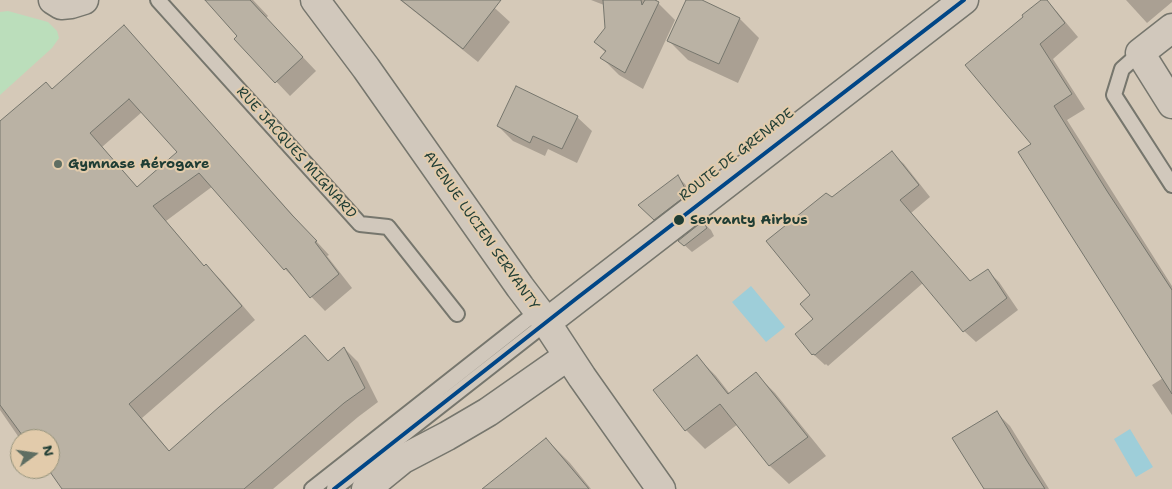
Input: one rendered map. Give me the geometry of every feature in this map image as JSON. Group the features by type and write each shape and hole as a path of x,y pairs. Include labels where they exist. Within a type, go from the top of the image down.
{"street":[{"path":"53,0 61,5 84,0"},
{"name":"AVENUE LUCIEN SERVANTY","path":"315,0 366,68 661,489"},
{"name":"ROUTE DE GRENADE","path":"542,317 936,0"},
{"name":"ROUTE DE GRENADE","path":"542,317 964,0"},
{"path":"1172,28 1140,53 1172,104"},
{"path":"366,489 403,459 488,412 568,356"}],"lane":[{"name":"RUE JACQUES MIGNARD","path":"158,0 360,224 388,227 456,314"},
{"path":"1140,53 1122,69 1114,95 1172,185"},
{"path":"312,489 542,317"},
{"path":"334,489 542,317"}],"green space":[{"path":"8,11 48,22 57,31 59,38 52,48 0,95 0,12"}],"water":[{"path":"751,286 785,327 766,342 732,302"},
{"path":"1130,429 1153,467 1136,477 1114,439"}],"building":[{"path":"205,0 250,0 303,57 275,83 234,39 237,36"},
{"path":"401,0 501,0 463,49"},
{"path":"603,0 641,0 642,5 645,0 659,2 625,73 600,58 606,51 594,42 605,28"},
{"path":"686,0 702,0 740,18 719,64 667,41"},
{"path":"1041,0 1047,0 1065,23 1040,44 1072,94 1054,106 1172,290 1172,394 1018,152 1031,144 965,65"},
{"path":"124,25 317,241 315,242 339,274 310,298 286,268 284,270 199,173 153,206 204,266 206,264 242,306 129,404 169,451 305,335 328,361 344,347 365,388 344,403 244,489 62,489 55,479 60,479 60,429 18,429 0,405 0,121 46,82 52,89","holes":["129,99 177,152 137,187 90,133"]},
{"path":"516,86 578,116 562,149 533,136 530,143 497,126"},
{"path":"892,151 919,185 900,200 970,281 988,269 1007,298 963,332 912,271 815,355 812,355 795,334 813,319 800,304 810,295 766,241 826,193 832,197"},
{"path":"678,175 688,194 654,220 638,205"},
{"path":"703,221 707,228 684,246 678,241"},
{"path":"697,355 728,394 756,372 808,437 769,466 720,404 685,431 653,390"},
{"path":"997,411 1045,489 984,489 952,438"},
{"path":"546,438 589,489 482,489"}],"transit line":[{"path":"334,489 577,298 964,0"}],"place":[{"name":"Gymnase Aérogare","path":"58,164"},
{"name":"Servanty Airbus","path":"679,220"}]}
